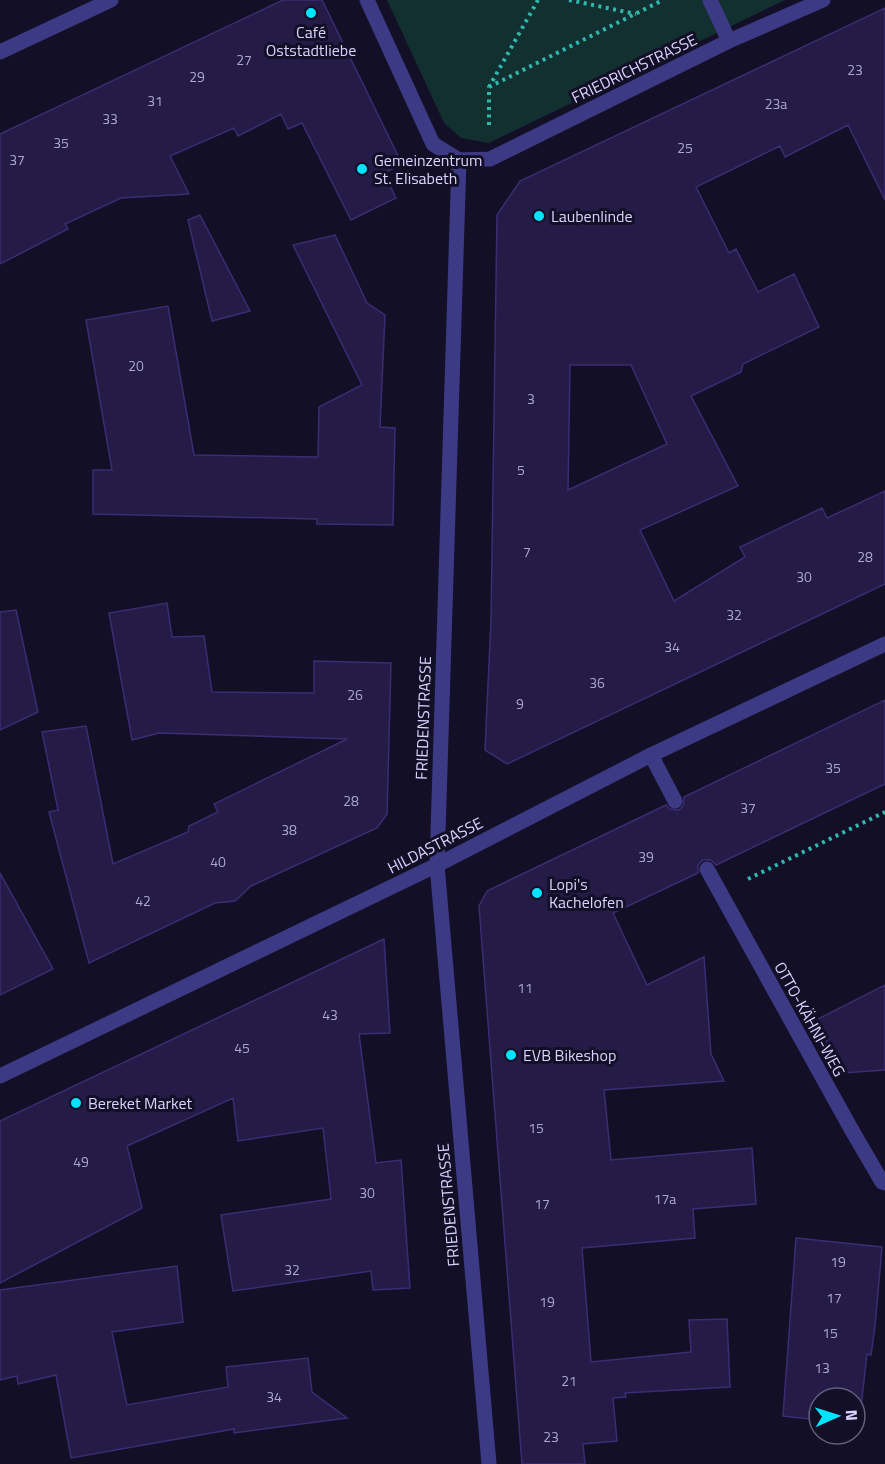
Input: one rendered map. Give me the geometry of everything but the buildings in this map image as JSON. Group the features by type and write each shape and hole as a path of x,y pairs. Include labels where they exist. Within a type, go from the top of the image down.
{"street":[{"path":"0,52 111,0"},
{"path":"367,0 433,144 459,160"},
{"path":"710,0 729,41"},
{"name":"FRIEDRICHSTRASSE","path":"459,160 490,159 729,41 823,0"},
{"name":"FRIEDENSTRASSE","path":"459,160 437,865 489,1464"},
{"name":"HILDASTRASSE","path":"0,1076 437,865 651,755 885,644"},
{"path":"651,755 675,801"},
{"name":"OTTO-KÄHNI-WEG","path":"707,869 849,1128 882,1182 885,1183"}],"path":[{"path":"490,159 489,87 538,0"},
{"path":"569,0 637,14"},
{"path":"489,87 663,0"},
{"path":"719,893 885,812"}],"green space":[{"path":"387,0 785,0 489,143 461,138 444,123"}],"place":[{"name":"Café Oststadtliebe","path":"311,13"},
{"name":"Gemeinzentrum St. Elisabeth","path":"362,169"},
{"name":"Laubenlinde","path":"539,216"},
{"name":"Lopi's Kachelofen","path":"537,893"},
{"name":"EVB Bikeshop","path":"511,1055"},
{"name":"Bereket Market","path":"76,1103"}]}
